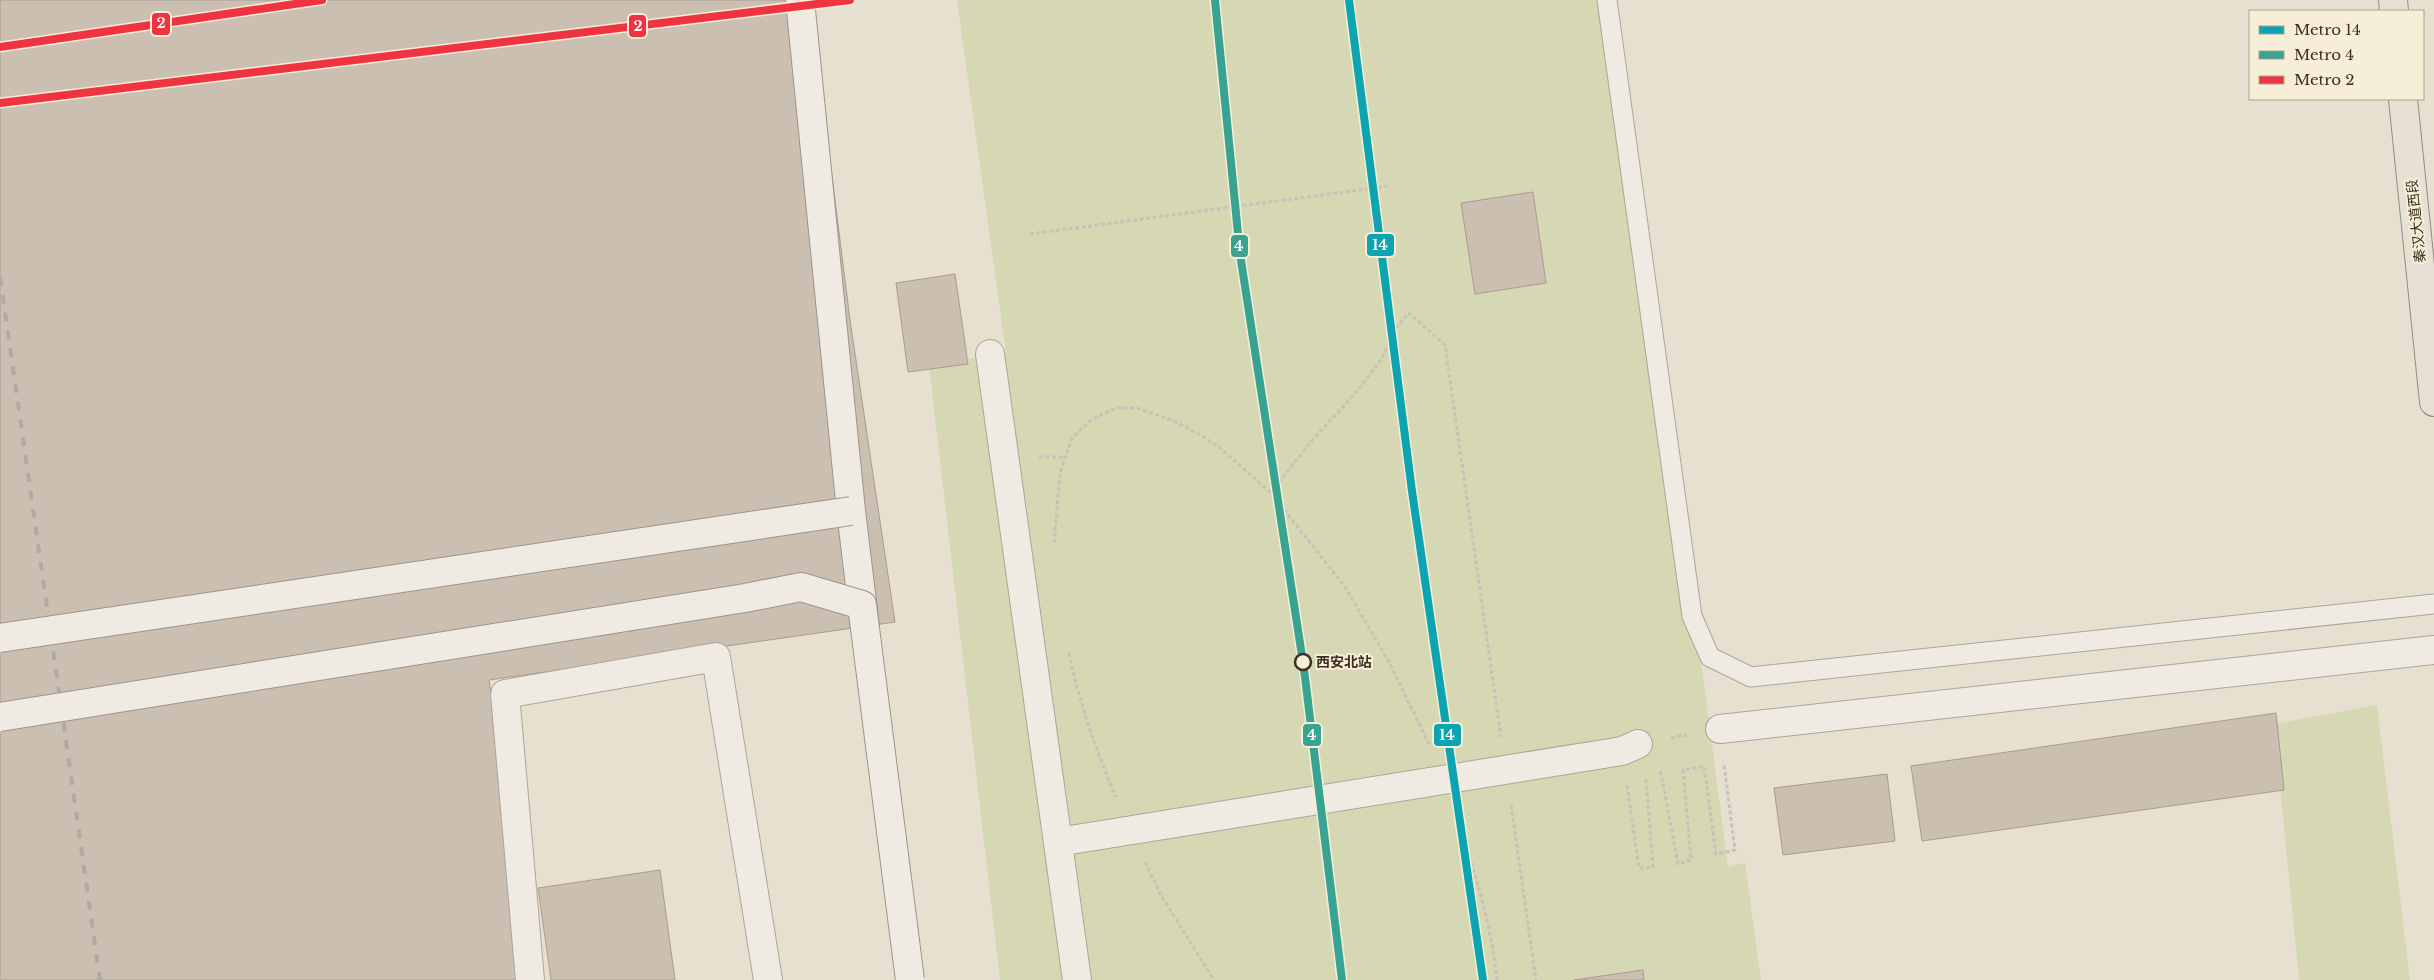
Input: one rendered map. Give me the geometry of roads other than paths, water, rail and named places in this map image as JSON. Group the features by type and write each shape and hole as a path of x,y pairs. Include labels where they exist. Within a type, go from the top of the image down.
{"main road":[{"path":"800,0 851,511 877,723"},
{"name":"秦汉大道西段","path":"2403,100 2434,402"},
{"path":"990,354 1077,980"},
{"path":"0,638 851,511"},
{"path":"0,716 735,600 801,587 862,605 910,980"},
{"path":"1720,730 2434,650"},
{"path":"530,980 505,694 716,657 768,980"},
{"path":"1058,842 1506,770 1630,748"}],"lane":[{"path":"1607,0 1692,616 1710,656 1751,677 2434,604"}],"railway":[{"path":"0,277 100,980"}],"metro line":[{"name":"2","path":"0,47 322,0"},
{"name":"2","path":"0,103 850,0"},
{"name":"4","path":"1215,0 1240,254 1304,669 1342,980"},
{"name":"14","path":"1349,0 1412,491 1483,980"}],"place":[{"name":"西安北站","path":"1303,662"}]}
